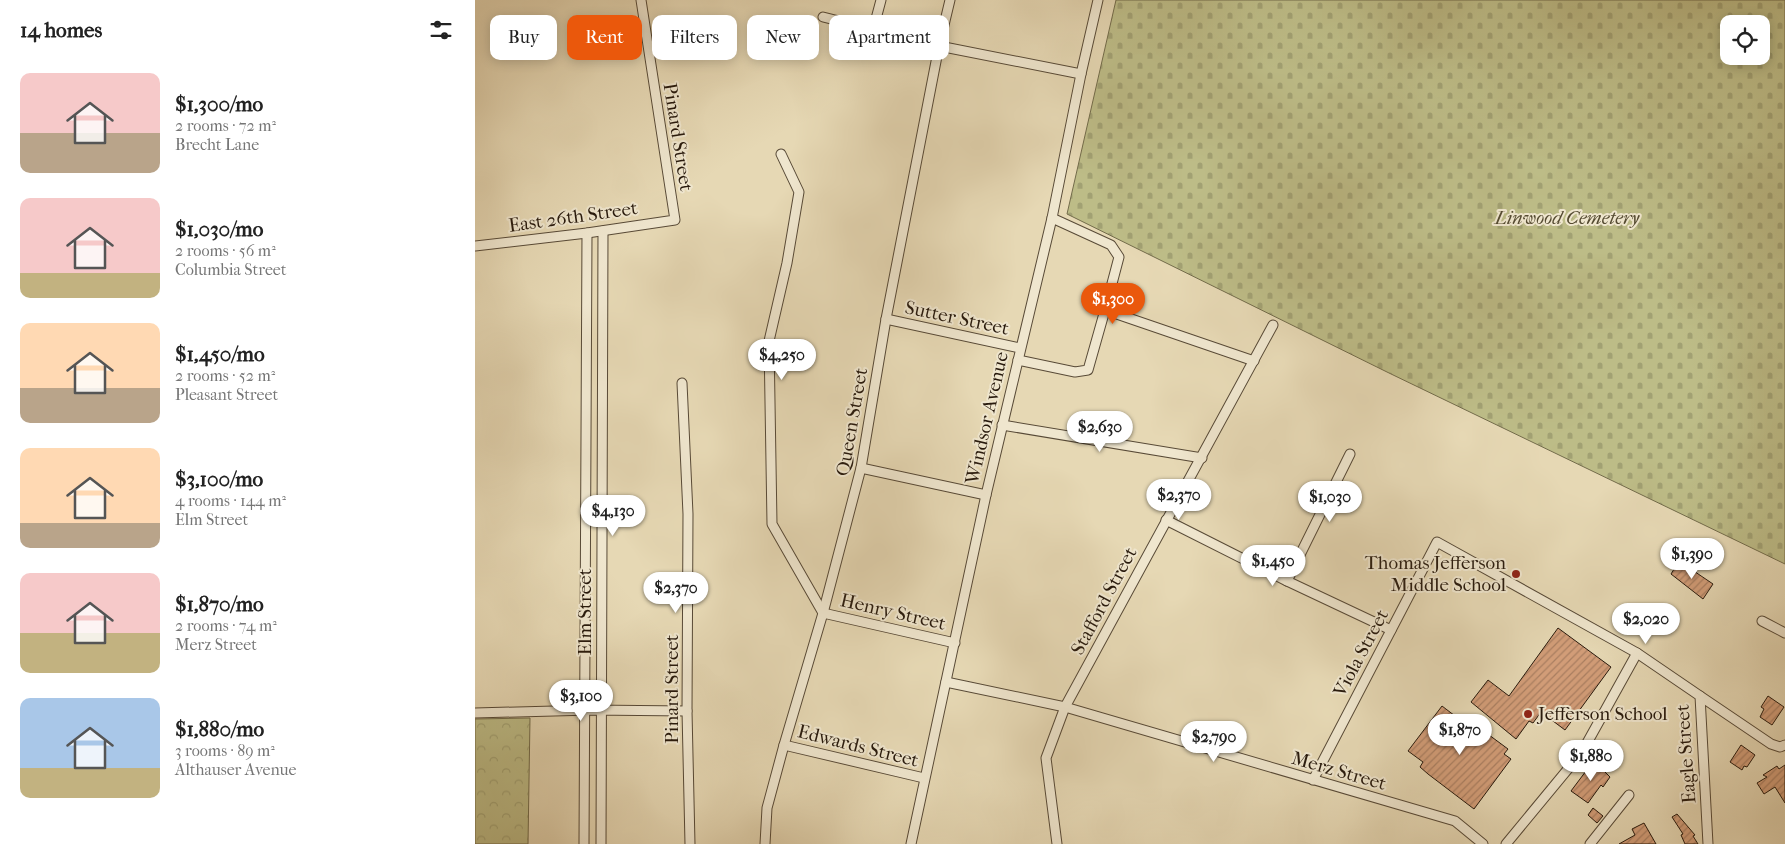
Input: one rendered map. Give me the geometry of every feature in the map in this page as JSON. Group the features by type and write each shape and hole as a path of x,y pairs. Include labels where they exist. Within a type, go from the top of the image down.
{"street":[{"name":"Pinard Street","path":"641,0 675,220"},
{"path":"877,15 881,0"},
{"name":"Queen Street","path":"946,15 950,0"},
{"name":"Windsor Avenue","path":"911,844 986,495 1052,218 1098,0"},
{"path":"823,18 829,19"},
{"path":"949,48 1081,74"},
{"name":"Queen Street","path":"765,844 767,808 823,613 861,468 936,60"},
{"path":"781,154 799,192 787,263 769,341 772,524 823,613"},
{"path":"1018,360 1075,372 1088,370 1119,257 1111,245 1052,218"},
{"name":"East 26th Street","path":"475,246 603,231 675,220"},
{"name":"Elm Street","path":"601,844 603,231"},
{"name":"Elm Street","path":"584,844 587,233"},
{"path":"1105,310 1255,361"},
{"name":"Sutter Street","path":"887,319 1020,348"},
{"name":"Stafford Street","path":"1057,844 1046,758 1065,708 1273,325"},
{"name":"Pinard Street","path":"683,383 688,514 687,711 690,844"},
{"path":"1002,425 1202,458"},
{"path":"1287,581 1350,454"},
{"path":"861,468 986,495"},
{"path":"1166,520 1287,581 1391,630"},
{"name":"Viola Street","path":"1313,780 1437,542"},
{"name":"Eagle Street","path":"1437,542 1637,654 1700,696 1708,844"},
{"name":"Henry Street","path":"823,613 955,643"},
{"path":"1762,621 1785,633"},
{"path":"1506,844 1582,752 1637,654"},
{"name":"Merz Street","path":"946,682 1065,708 1455,821 1483,844"},
{"path":"1700,696 1771,744 1780,747 1785,745"},
{"path":"475,713 585,710 687,711"},
{"name":"Edwards Street","path":"784,745 924,778"},
{"path":"1590,844 1629,795"}],"green space":[{"name":"Linwood Cemetery","path":"1116,0 1785,0 1785,564 1389,373 1067,214"},
{"path":"530,718 528,844 475,844 475,719"}],"building":[{"path":"1679,561 1713,584 1703,599 1671,574"},
{"path":"1558,628 1611,667 1565,730 1541,712 1533,723 1529,721 1516,739 1471,702 1488,680 1509,696"},
{"path":"1768,696 1784,707 1772,725 1760,717 1764,709 1761,707"},
{"path":"1442,706 1459,719 1462,715 1508,749 1504,754 1511,759 1474,809 1420,767 1423,762 1408,751"},
{"path":"1741,745 1755,755 1747,767 1744,766 1742,770 1730,762"},
{"path":"1599,762 1607,768 1604,771 1610,777 1603,787 1601,785 1588,803 1571,791 1589,767 1591,768"},
{"path":"1785,765 1785,803 1775,787 1764,794 1757,783 1767,777 1763,775 1777,766 1779,769"},
{"path":"1593,808 1603,816 1597,823 1588,815"},
{"path":"1677,814 1695,835 1693,836 1698,844 1685,844 1681,835 1683,834 1672,817"},
{"path":"1644,823 1656,844 1619,844 1635,835 1632,829"}],"place":[{"name":"Thomas Jefferson Middle School","path":"1516,574"},
{"name":"Jefferson School","path":"1528,714"}]}
